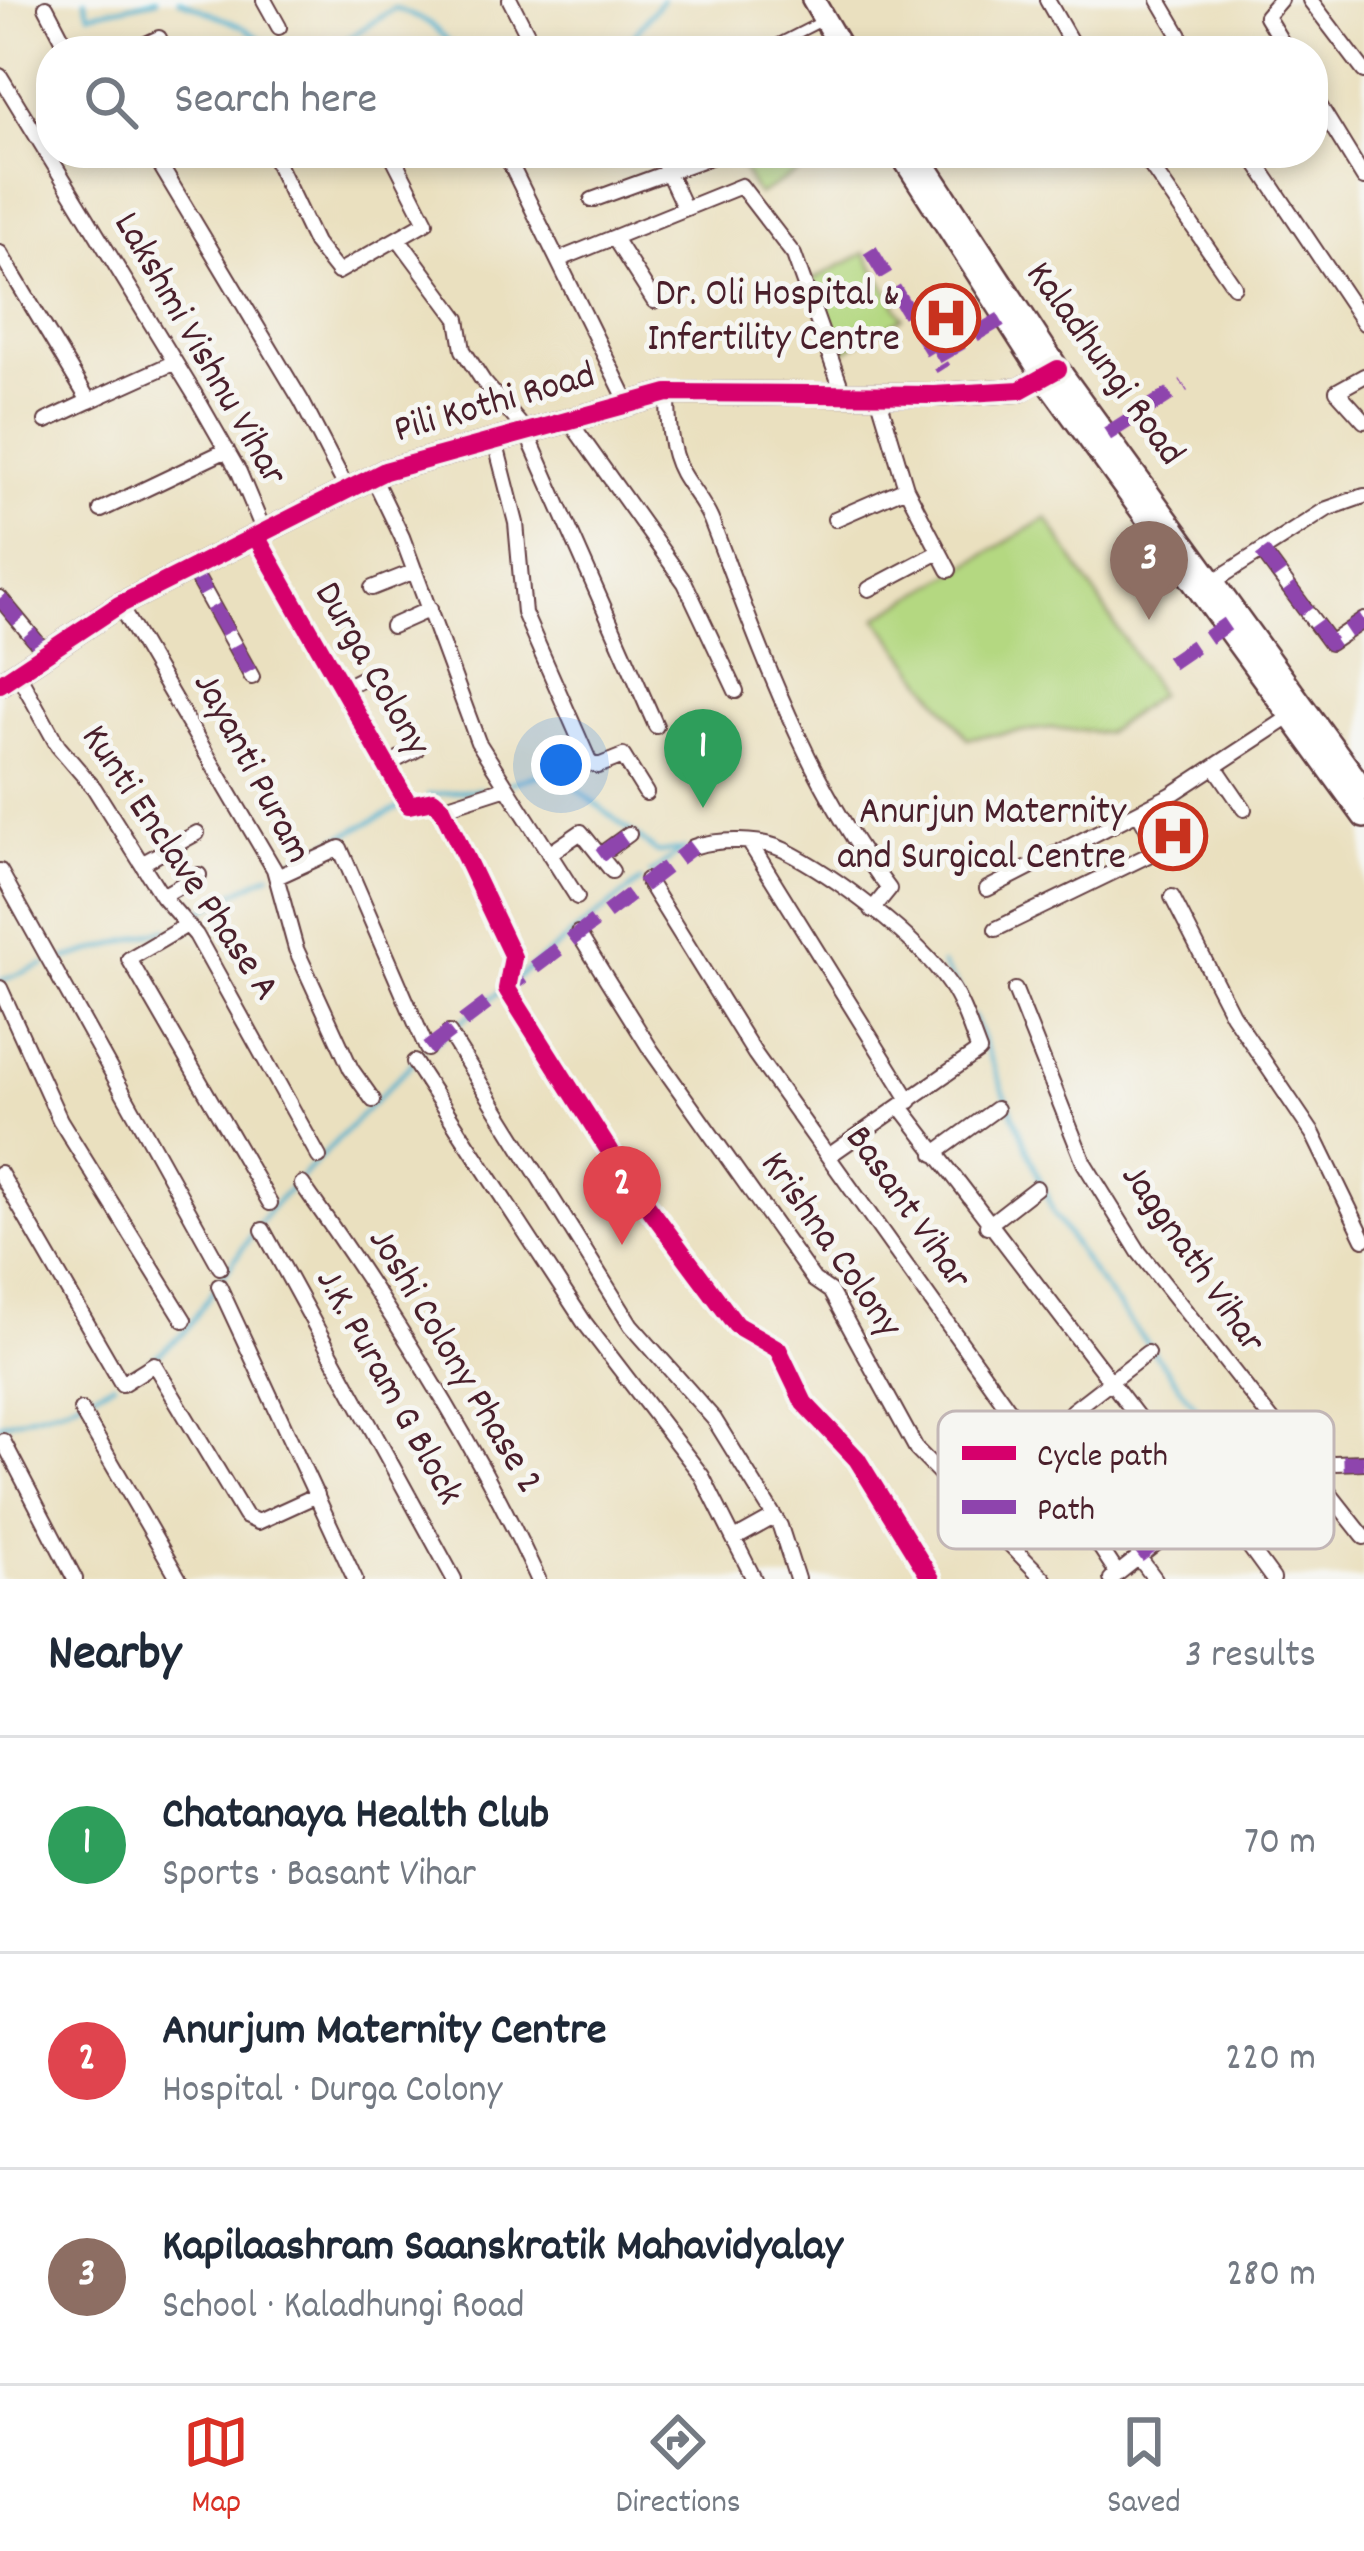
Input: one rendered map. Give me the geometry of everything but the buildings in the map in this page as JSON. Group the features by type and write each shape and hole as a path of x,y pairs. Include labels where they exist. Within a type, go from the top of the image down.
{"main road":[{"path":"821,5 836,36"},
{"path":"821,5 846,36"},
{"name":"Kaladhungi Road","path":"910,168 1051,373 1209,585 1364,817"},
{"name":"Kaladhungi Road","path":"926,168 1051,373"},
{"name":"Pili Kothi Road","path":"8,678 118,604 373,478 627,401 668,393 1020,390 1051,373"},
{"name":"Kaladhungi Road","path":"1302,719 1364,790"}],"street":[{"path":"264,0 279,27"},
{"path":"510,0 528,36"},
{"path":"1047,0 1067,36"},
{"path":"1159,0 1180,36"},
{"path":"1278,36 1266,16 1280,0"},
{"path":"1310,0 1364,71"},
{"path":"46,7 61,36"},
{"name":"Lakshmi Vishnu Vihar","path":"0,76 36,136"},
{"path":"1328,119 1364,178"},
{"name":"Lakshmi Vishnu Vihar","path":"55,168 227,450 261,536"},
{"path":"162,168 302,402 348,491"},
{"path":"279,168 315,243 338,272 426,221 399,168"},
{"path":"512,168 627,401"},
{"path":"592,200 673,168"},
{"path":"1152,168 1234,286"},
{"path":"1260,168 1364,323"},
{"path":"667,170 683,205"},
{"path":"558,260 683,205 741,186 794,255 843,393"},
{"path":"398,238 458,319 464,350 483,381 526,431 656,726"},
{"path":"614,238 654,301"},
{"path":"0,253 89,401"},
{"path":"46,422 173,363"},
{"path":"1364,376 1337,391 1364,421"},
{"path":"877,392 906,488 949,570"},
{"path":"668,393 668,425 679,467 708,512 805,755 845,832 889,889 872,910"},
{"path":"568,419 685,583 736,691"},
{"path":"495,441 516,523 524,613 554,687 590,763 598,766 623,756 646,793"},
{"path":"101,510 227,450"},
{"path":"373,478 415,571 478,742 577,897"},
{"path":"835,519 906,488"},
{"path":"1209,585 1327,508 1364,496"},
{"name":"Durga Colony","path":"261,536 409,805 433,800 442,808"},
{"path":"1262,551 1330,643 1364,620"},
{"path":"869,589 939,552"},
{"path":"190,567 252,677"},
{"path":"372,588 415,571"},
{"path":"0,598 44,651"},
{"name":"Jayanti Puram","path":"118,604 277,877 282,914 296,949 351,1069 373,1100"},
{"path":"392,626 430,609"},
{"path":"343,688 375,672"},
{"name":"Kunti Enclave Phase A","path":"8,678 94,788 162,896 187,925 319,1157"},
{"path":"987,889 1138,812 1302,719"},
{"path":"386,765 416,750"},
{"path":"1216,768 1244,809"},
{"path":"504,788 442,808 513,957 506,989 584,1118 736,1325 778,1349 804,1402 857,1459 931,1579"},
{"path":"996,929 1160,850 1138,812"},
{"path":"549,854 581,832 612,871"},
{"path":"143,863 196,833"},
{"path":"600,855 629,834"},
{"path":"693,847 719,841 781,848 872,910 946,979 979,1051 830,1155"},
{"name":"Basant Vihar","path":"751,845 934,1154 1134,1411"},
{"path":"277,877 340,848 427,1048"},
{"path":"0,871 220,1267"},
{"path":"162,896 200,875"},
{"name":"Basant Vihar","path":"647,880 754,1054 1010,1411"},
{"path":"1172,897 1232,1014 1313,1134 1359,1215 1364,1239"},
{"path":"187,925 129,958 270,1203"},
{"name":"Krishna Colony","path":"578,933 746,1186 814,1280 830,1292 916,1450 938,1472"},
{"path":"0,988 60,1120 184,1320"},
{"name":"Jaggnath Vihar","path":"1015,991 1084,1163 1166,1289 1262,1411"},
{"path":"449,1033 631,1325 714,1419 774,1517 796,1579"},
{"path":"413,1062 584,1322 702,1476 738,1537 754,1579"},
{"path":"934,1154 996,1109"},
{"path":"0,1173 122,1384 154,1364 245,1516 258,1522 317,1495"},
{"name":"Joshi Colony Phase 2","path":"302,1184 370,1283 501,1498 538,1579"},
{"path":"987,1226 1036,1188"},
{"name":"J.K. Puram G Block","path":"263,1231 454,1579"},
{"path":"219,1286 355,1579"},
{"path":"1072,1411 1147,1353"},
{"path":"81,1410 179,1579"},
{"path":"3,1441 74,1579"},
{"path":"1334,1463 1364,1462"},
{"name":"Jaggnath Vihar","path":"1334,1501 1364,1538"},
{"path":"738,1537 774,1517"},
{"name":"Krishna Colony","path":"1014,1549 1044,1579"},
{"name":"Basant Vihar","path":"1097,1549 1114,1576"},
{"path":"1114,1576 1148,1549"},
{"name":"Basant Vihar","path":"1248,1549 1273,1579"},
{"path":"1138,1556 1155,1579"}],"lane":[{"path":"782,36 821,5"}],"green space":[{"path":"742,168 805,168 758,195"},
{"path":"865,253 903,317 836,356 808,282"},
{"path":"1047,518 1159,694 1106,733 1051,728 967,738 877,618"}],"waterway":[{"path":"85,0 89,14 157,0"},
{"path":"179,0 256,36"},
{"path":"633,36 662,0"},
{"path":"352,36 395,8 429,23 443,36"},
{"path":"510,783 554,771 658,853 678,850"},
{"path":"428,795 481,789"},
{"path":"281,867 404,805"},
{"path":"650,874 684,849"},
{"path":"191,917 270,874"},
{"path":"513,981 641,881"},
{"path":"65,959 167,929"},
{"path":"0,981 45,964"},
{"path":"942,965 963,995"},
{"path":"432,1044 503,989"},
{"path":"973,1016 1054,1214 1094,1275 1199,1411"},
{"path":"150,1361 184,1333 269,1210 423,1052"},
{"path":"0,1424 68,1405 114,1383"}],"marked path":[{"path":"870,250 943,369"},
{"path":"936,357 1005,317"},
{"path":"1107,434 1184,385"},
{"path":"1262,551 1330,643 1364,620"},
{"path":"191,567 252,677"},
{"path":"0,598 44,651"},
{"path":"1170,663 1227,624"},
{"path":"600,855 629,834"},
{"path":"427,1049 693,847"},
{"path":"1334,1463 1364,1462"},
{"path":"1138,1556 1147,1549"}],"cycle path":[{"path":"0,684 119,605 385,471 668,393 934,395 1020,390 1058,369"},
{"path":"257,538 409,805 433,800 442,808 513,957 507,989 624,1174 736,1325 778,1349 804,1403 857,1459 931,1579"}],"place":[{"name":"Dr. Oli Hospital & Infertility Centre","path":"946,318"},
{"name":"Kapilaashram Saanskratik Mahavidyalay","path":"1149,620"},
{"name":"Chatanaya Health Club","path":"703,808"},
{"name":"Anurjun Maternity and Surgical Centre","path":"1173,836"},
{"name":"Anurjum Maternity Centre","path":"622,1245"}]}
